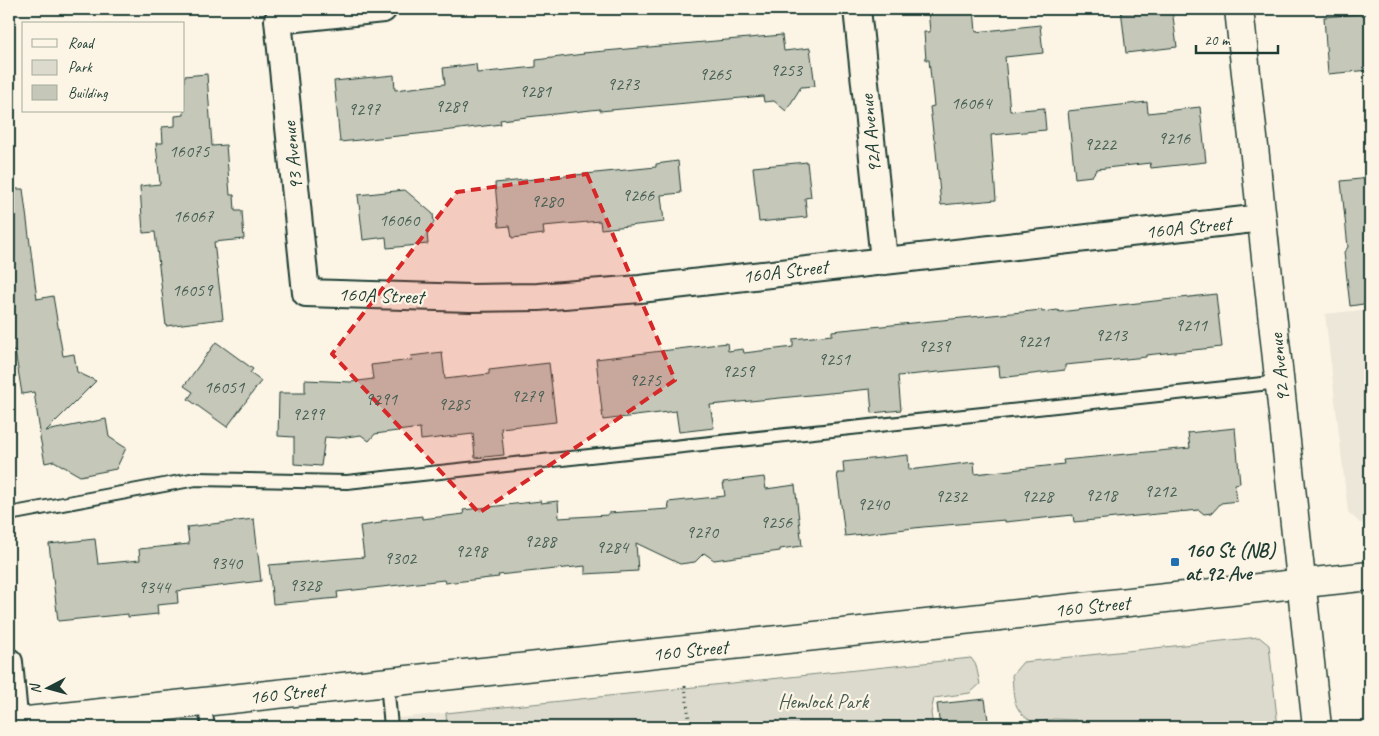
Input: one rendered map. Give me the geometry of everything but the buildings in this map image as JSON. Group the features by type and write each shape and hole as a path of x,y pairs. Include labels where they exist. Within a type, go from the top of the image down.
{"main road":[{"name":"92 Avenue","path":"1240,9 1317,727"},
{"name":"160 Street","path":"12,724 206,715 387,682 1370,576"}],"street":[{"name":"93 Avenue","path":"306,293 278,20 382,9"},
{"name":"92A Avenue","path":"857,9 884,260"},
{"name":"160A Street","path":"306,293 470,298 538,297 640,289 1262,218"},
{"path":"9,662 12,724"}],"lane":[{"path":"9,514 196,479 347,482 1280,382"},
{"path":"387,682 391,727"}],"path":[{"path":"685,686 690,727"}],"highlighted area":[{"path":"587,174 675,380 479,513 332,354 457,192"}],"shaded area":[{"path":"1370,309 1370,522 1360,523 1348,512 1325,314"},
{"path":"446,713 447,727 311,727"}],"green space":[{"path":"1259,637 1269,645 1278,727 1079,727 1076,720 1054,719 1035,723 1022,714 1014,698 1012,675 1023,662"},
{"name":"Hemlock Park","path":"971,658 976,665 980,684 970,693 934,698 931,713 933,727 447,727 446,713"}],"place":[{"name":"160 St (NB) at 92 Ave","path":"1175,562"}]}
